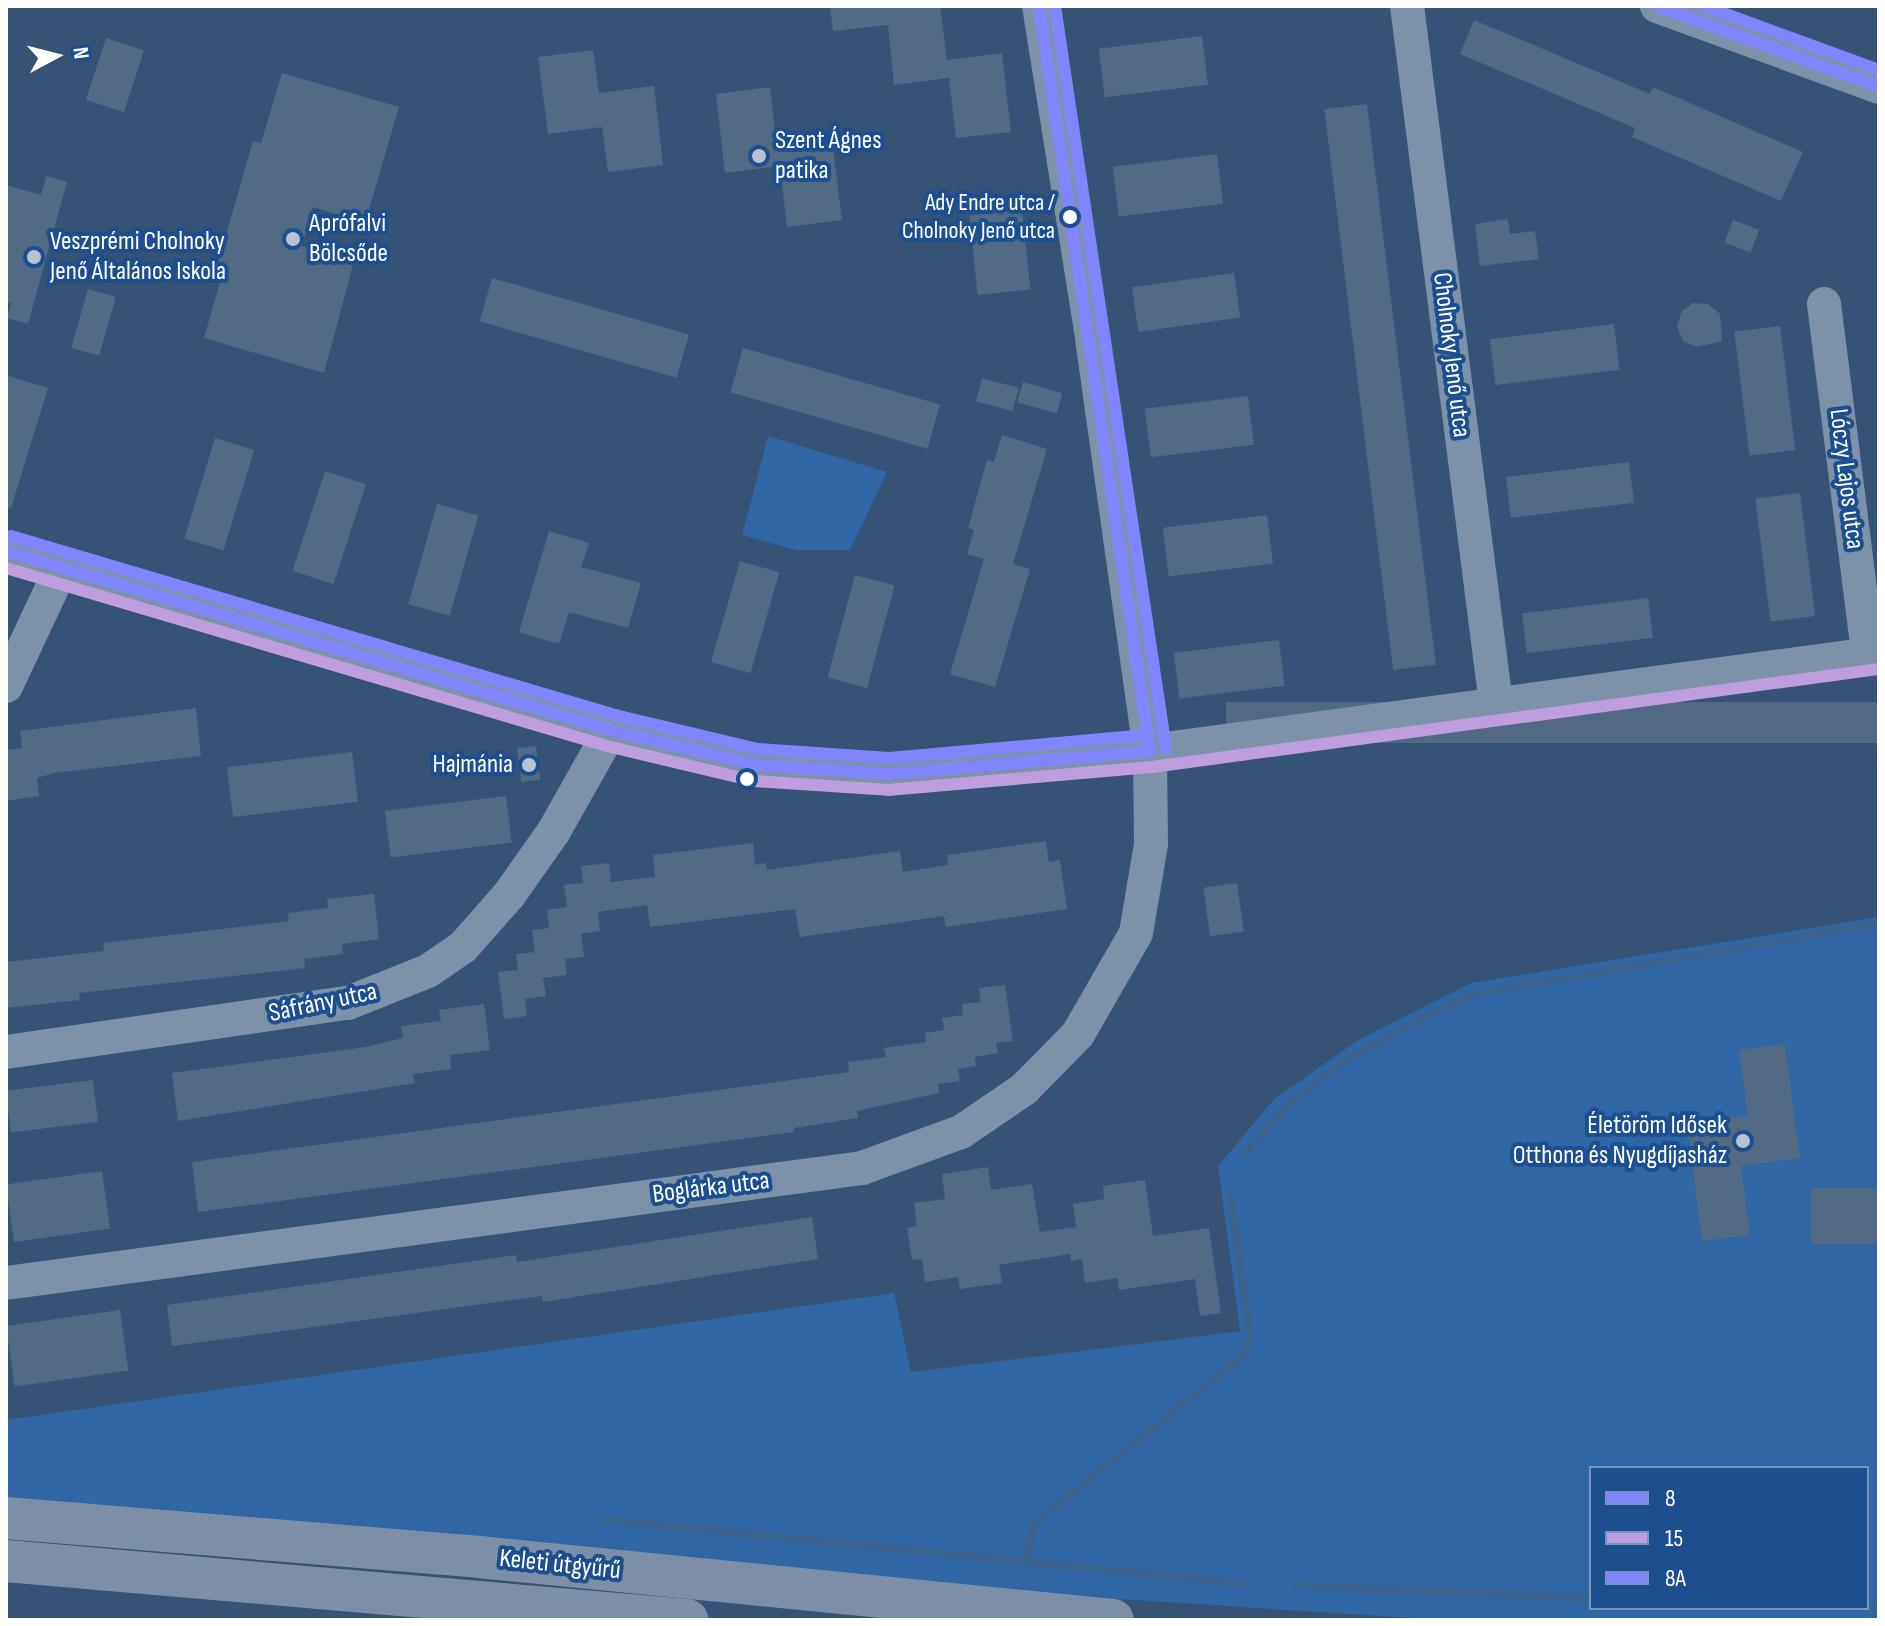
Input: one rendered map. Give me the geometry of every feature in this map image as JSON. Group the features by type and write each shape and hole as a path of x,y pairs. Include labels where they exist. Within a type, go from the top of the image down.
{"main road":[{"name":"Keleti útgyűrű","path":"6,1518 479,1557 1113,1620"},
{"name":"Keleti útgyűrű","path":"6,1561 687,1620"}],"street":[{"name":"Boglárka utca","path":"6,1283 862,1168 932,1147 993,1110 1053,1062 1121,967 1145,895 1151,844 1150,751 1093,343 1039,6"},
{"name":"Cholnoky Jenő utca","path":"1407,6 1496,704"},
{"path":"1657,6 1879,87"},
{"name":"Lóczy Lajos utca","path":"6,551 611,730 756,765 889,774 1150,751 1874,654 1824,304"},
{"path":"6,686 62,567"},
{"name":"Sáfrány utca","path":"6,1052 348,1003 428,971 463,947 496,913 554,831 611,730"}],"shaded area":[{"path":"768,436 887,472 850,550 796,550 742,535"},
{"path":"1879,917 1879,1620 1445,1620 1317,1612 741,1574 6,1502 6,1420 894,1293 911,1372 1240,1331 1218,1166 1274,1099 1360,1039 1471,983"}],"building":[{"path":"830,6 940,6 947,60 1002,53 1011,132 956,138 949,78 894,85 888,25 833,31"},
{"path":"1474,20 1650,94 1653,87 1803,152 1781,201 1632,137 1635,128 1460,54"},
{"path":"1202,36 1208,85 1105,97 1099,49"},
{"path":"106,38 144,50 124,112 86,100"},
{"path":"593,50 599,93 654,86 663,165 608,172 602,127 548,134 538,57"},
{"path":"282,73 399,107 365,223 313,207 302,246 354,261 324,373 204,338 224,268 217,266 253,141 261,143"},
{"path":"770,87 777,148 832,141 842,220 787,227 780,166 725,173 716,94"},
{"path":"1367,104 1436,665 1393,670 1324,109"},
{"path":"1217,154 1223,204 1119,216 1113,167"},
{"path":"46,176 67,182 28,324 7,318 11,303 6,302 6,185 41,195"},
{"path":"1022,210 1030,290 978,295 969,216"},
{"path":"1508,219 1510,234 1535,231 1539,259 1480,266 1475,224"},
{"path":"1733,220 1759,230 1751,252 1724,242"},
{"path":"1234,273 1240,318 1138,332 1132,287"},
{"path":"492,278 689,335 677,378 480,321"},
{"path":"88,289 116,297 99,356 71,348"},
{"path":"1693,303 1708,304 1720,314 1722,341 1697,347 1683,341 1677,326 1682,311"},
{"path":"1614,324 1620,370 1496,385 1490,339"},
{"path":"1780,326 1795,450 1750,456 1734,332"},
{"path":"743,348 940,405 927,449 730,392"},
{"path":"6,375 48,388 11,508 6,508"},
{"path":"982,378 1019,388 1012,411 976,401"},
{"path":"1023,382 1062,393 1057,413 1017,402"},
{"path":"1248,396 1254,445 1151,457 1145,409"},
{"path":"1002,435 1047,449 1013,564 1030,569 995,687 950,674 984,559 967,554 974,530 968,528 987,460 994,462"},
{"path":"215,438 254,450 224,550 184,538"},
{"path":"1629,462 1634,503 1511,518 1506,477"},
{"path":"325,471 366,484 333,584 293,571"},
{"path":"1800,493 1815,616 1770,622 1755,498"},
{"path":"437,504 478,516 450,616 408,604"},
{"path":"1267,515 1273,564 1169,576 1163,528"},
{"path":"549,531 589,543 581,567 641,583 628,628 569,612 559,644 519,632"},
{"path":"740,561 779,572 750,673 711,662"},
{"path":"855,575 895,586 867,688 828,677"},
{"path":"1648,598 1653,638 1527,653 1522,613"},
{"path":"1279,640 1285,686 1179,699 1174,653"},
{"path":"1226,702 1879,702 1879,743 1226,743"},
{"path":"196,708 201,756 54,773 37,778 39,796 6,801 6,750 22,748 20,731"},
{"name":"Hajmánia","path":"536,746 540,780 521,782 517,748"},
{"path":"352,752 358,802 233,817 227,767"},
{"path":"506,796 512,843 391,858 385,811"},
{"path":"1046,841 1049,862 1060,860 1067,909 946,927 944,916 800,937 795,909 650,927 647,905 598,912 600,931 581,934 584,957 565,959 567,975 543,978 546,996 525,999 527,1016 504,1019 498,972 518,970 516,954 535,952 532,930 549,928 547,910 567,907 564,885 583,883 581,866 609,863 611,882 655,877 653,855 753,843 755,865 766,863 767,870 900,851 903,872 948,865 947,855"},
{"path":"1237,883 1244,932 1210,936 1203,888"},
{"path":"374,894 379,939 342,944 343,954 304,959 305,968 79,993 80,1000 6,1008 6,962 104,951 103,943 289,921 288,913 328,908 327,899"},
{"path":"1005,985 1013,1041 996,1043 998,1053 975,1057 976,1066 958,1069 960,1081 938,1084 939,1093 857,1111 858,1118 794,1128 794,1132 198,1212 192,1162 849,1072 848,1062 886,1057 884,1048 926,1042 925,1033 944,1030 942,1018 963,1015 962,1004 981,1002 979,988"},
{"path":"484,1004 490,1050 450,1055 451,1069 413,1074 415,1083 178,1121 172,1073 366,1047 403,1038 401,1026 441,1021 439,1010"},
{"name":"Életöröm Idősek Otthona és Nyugdíjasház","path":"1785,1044 1800,1158 1741,1166 1750,1235 1702,1241 1687,1123 1748,1115 1739,1050"},
{"path":"93,1080 98,1122 11,1132 6,1091"},
{"path":"988,1167 991,1190 1032,1184 1040,1232 1076,1227 1073,1204 1104,1199 1103,1186 1145,1180 1153,1236 1209,1228 1221,1313 1200,1316 1195,1279 1119,1290 1117,1278 1085,1283 1082,1259 1071,1261 1070,1254 999,1265 1002,1283 960,1289 958,1277 925,1282 922,1259 912,1260 907,1228 917,1226 914,1203 945,1199 942,1174"},
{"path":"102,1171 110,1228 14,1242 6,1184"},
{"path":"1811,1188 1879,1188 1879,1244 1811,1244"},
{"path":"812,1217 818,1259 543,1302 542,1296 172,1346 167,1305 516,1255 517,1262"},
{"path":"120,1310 128,1370 15,1386 6,1326"}],"waterway":[{"path":"1243,1154 1292,1101 1347,1059 1431,1012 1480,992 1879,923"},
{"path":"1026,1561 1034,1523 1243,1355 1250,1337 1230,1196"},
{"path":"602,1519 1243,1583"},
{"path":"1297,1585 1589,1598"},
{"path":"1869,1606 1879,1606"}],"transit line":[{"name":"8","path":"1039,6 1150,751"},
{"name":"8A","path":"1055,6 1166,749"},
{"name":"8","path":"1657,6 1879,87"},
{"name":"8A","path":"1704,6 1879,70"},
{"name":"8A","path":"11,536 615,715 758,749 889,758 1149,735"},
{"name":"8","path":"6,551 611,730 756,765 889,774 1150,751"},
{"name":"15","path":"6,568 607,746 754,781 888,790 1152,767 1879,669"}],"place":[{"name":"Szent Ágnes patika","path":"759,156"},
{"name":"Ady Endre utca / Cholnoky Jenő utca","path":"1070,217"},
{"name":"Aprófalvi Bölcsőde","path":"293,239"},
{"name":"Veszprémi Cholnoky Jenő Általános Iskola","path":"34,257"},
{"name":"Hajmánia","path":"529,765"},
{"name":"Életöröm Idősek Otthona és Nyugdíjasház","path":"1743,1141"}]}
